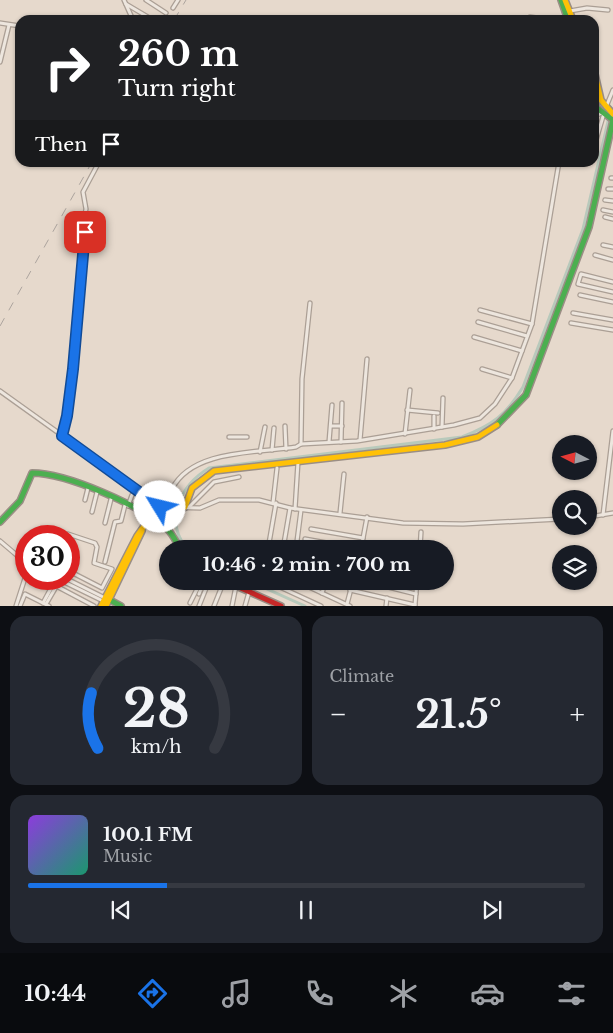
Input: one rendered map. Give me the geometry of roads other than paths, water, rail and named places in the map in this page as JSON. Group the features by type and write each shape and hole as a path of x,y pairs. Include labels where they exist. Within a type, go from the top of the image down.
{"street":[{"path":"146,0 154,2 166,13"},
{"path":"174,8 178,0"},
{"path":"561,0 566,15"},
{"path":"565,0 571,15"},
{"path":"125,2 131,15"},
{"path":"125,2 146,15"},
{"path":"569,11 587,8 608,10"},
{"path":"0,23 15,26"},
{"path":"0,62 9,25"},
{"path":"185,507 192,488 214,471 445,444 478,437 499,424 526,395 589,227 613,90"},
{"path":"599,100 609,115"},
{"path":"599,136 609,115"},
{"path":"62,436 69,402 86,234 82,224 86,209 83,192 96,167"},
{"path":"169,530 174,507 170,494 173,486 209,458 260,452 302,444 341,442 405,434 480,418 494,404 512,378 532,324 558,167"},
{"path":"608,188 613,190"},
{"path":"605,200 613,201"},
{"path":"603,210 613,212"},
{"path":"605,217 613,219"},
{"path":"603,245 613,247"},
{"path":"595,255 613,260"},
{"path":"613,282 581,274 578,284 613,292"},
{"path":"580,295 613,302"},
{"path":"302,444 302,378 310,303"},
{"path":"480,310 532,324"},
{"path":"573,313 613,320"},
{"path":"478,322 527,336"},
{"path":"571,323 613,330"},
{"path":"474,337 522,351"},
{"path":"360,440 367,359"},
{"path":"482,369 512,378"},
{"path":"405,434 410,390"},
{"path":"0,392 160,507 200,508 224,500 259,500 301,510 340,513 403,523 463,524 552,519"},
{"path":"442,427 443,398"},
{"path":"341,442 342,403"},
{"path":"329,442 332,405"},
{"path":"407,410 438,413"},
{"path":"434,416 434,429"},
{"path":"285,426 286,448"},
{"path":"330,426 342,426"},
{"path":"260,452 265,427"},
{"path":"272,450 274,428"},
{"path":"603,515 613,430"},
{"path":"230,437 247,436"},
{"path":"295,509 298,462"},
{"path":"269,540 275,503 277,468"},
{"path":"0,522 20,501 32,473 39,472 66,478 111,498 169,530 175,540"},
{"path":"340,513 344,474"},
{"path":"185,507 214,482 240,477"},
{"path":"85,500 88,488"},
{"path":"92,512 97,492"},
{"path":"105,562 115,522 122,521 132,495"},
{"path":"105,523 111,498"},
{"path":"285,540 290,508"},
{"path":"297,540 301,510"},
{"path":"597,516 613,513"},
{"path":"106,603 142,530 160,514 171,514"},
{"path":"311,529 363,538 367,518"},
{"path":"420,532 420,540"},
{"path":"80,538 95,543 97,547 94,563 112,569 102,588 80,576"},
{"path":"305,539 310,540"},
{"path":"0,541 15,554"},
{"path":"80,586 106,603"},
{"path":"16,606 21,590"},
{"path":"20,606 24,594 46,604 53,590"},
{"path":"64,590 94,606"},
{"path":"80,590 106,603 121,606"},
{"path":"190,604 197,590"},
{"path":"199,594 201,590"},
{"path":"199,606 205,590"},
{"path":"214,606 220,590"},
{"path":"232,606 235,590"},
{"path":"245,590 281,606"},
{"path":"286,590 321,606"},
{"path":"316,590 348,605 350,590 415,605 416,590"},
{"path":"400,590 416,594"},
{"path":"245,606 249,592"},
{"path":"386,606 387,598"}],"waterway":[{"path":"599,160 609,117"},
{"path":"181,540 176,526 178,504 190,484 209,468 462,437 498,418 511,405 523,387 583,229 597,167"},
{"path":"269,590 305,606"}],"railway":[{"path":"177,15 186,0"},
{"path":"0,326 89,167"}]}
